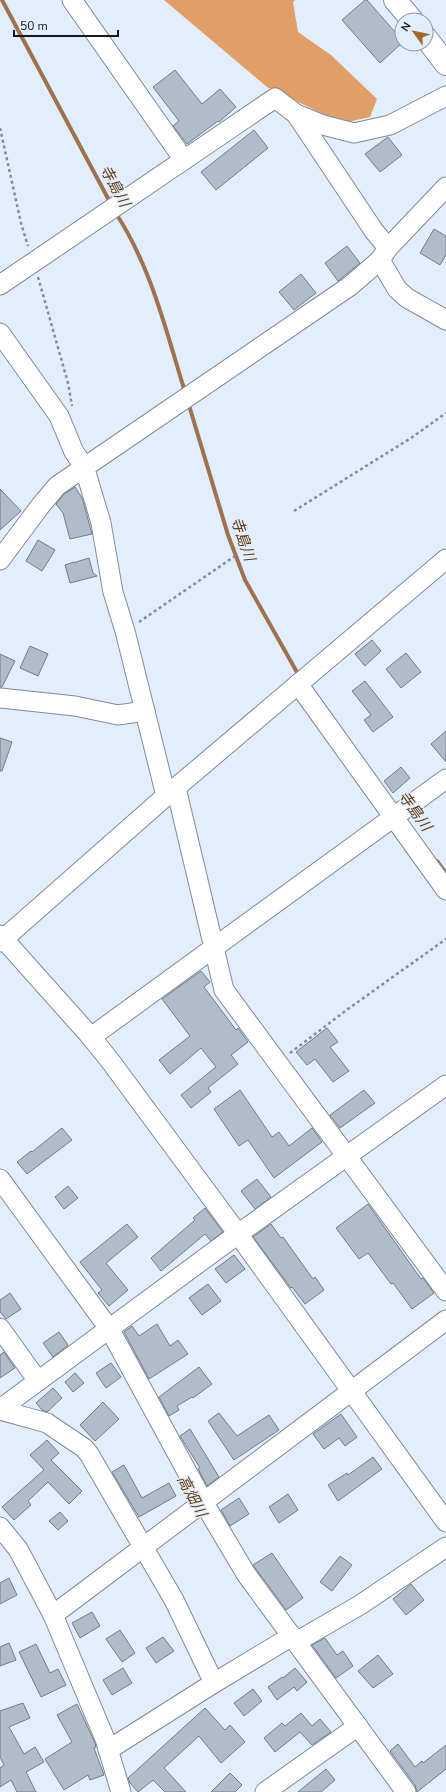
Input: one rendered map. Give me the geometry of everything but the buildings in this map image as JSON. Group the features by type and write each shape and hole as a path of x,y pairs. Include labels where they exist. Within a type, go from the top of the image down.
{"main road":[{"path":"394,0 405,12"},
{"path":"434,48 446,64"}],"street":[{"path":"72,0 184,160"},
{"path":"0,285 275,98 296,114 323,125 354,133 390,125 446,96"},
{"path":"296,114 374,231 397,289 407,298 446,320"},
{"path":"0,560 57,486 84,466 177,405 350,286 384,254 446,187"},
{"path":"0,333 59,416 74,452 84,466 100,523 113,592 125,631 145,711 171,792 215,949 224,990 446,1291"},
{"path":"446,560 298,684 1,938 91,1037 238,1234 446,1522"},
{"path":"298,684 398,814 446,890"},
{"path":"0,698 75,706 118,715 145,711"},
{"path":"91,1037 215,949 446,779"},
{"path":"0,1410 238,1234 446,1085"},
{"path":"0,1179 106,1332 199,1506 354,1729 406,1792"},
{"path":"53,1615 446,1320"},
{"path":"0,1328 38,1382"},
{"path":"0,1410 47,1422 84,1448 89,1454 100,1475 144,1546 174,1600 214,1683"},
{"path":"0,1527 18,1549 53,1615 108,1750 121,1792"},
{"path":"108,1750 214,1683 290,1639 360,1605 446,1547"},
{"path":"265,1792 354,1729"}],"path":[{"path":"0,128 21,223 68,383 72,407"},
{"path":"294,511 411,438 446,413"},
{"path":"125,631 238,554"},
{"path":"278,1062 348,1009 446,939"}],"shaded area":[{"path":"164,0 295,0 293,2 298,32 331,55 377,99 370,117 342,123 267,87"}],"waterway":[{"name":"寺島川","path":"2,0 111,204"},
{"name":"寺島川","path":"115,212 128,233 148,277 164,322 185,392"},
{"name":"寺島川","path":"188,402 228,535 245,580 298,674"},
{"name":"寺島川","path":"437,861 446,873"}],"water label":[{"name":"高畑川","path":"192,1496"}]}
